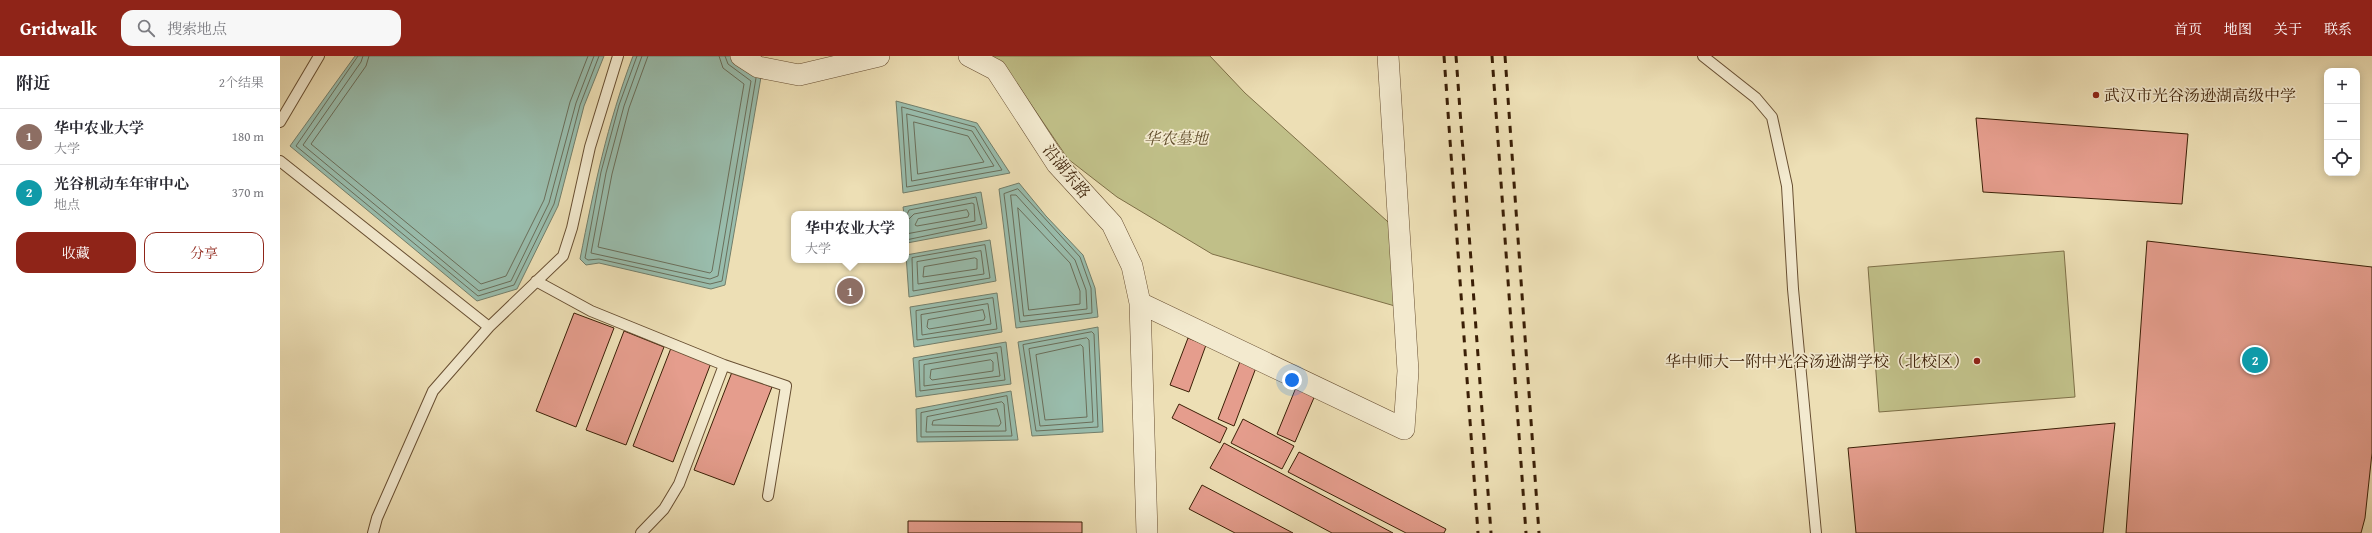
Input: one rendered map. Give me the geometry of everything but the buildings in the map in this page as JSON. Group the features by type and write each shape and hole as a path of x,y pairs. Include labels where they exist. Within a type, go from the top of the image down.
{"street":[{"path":"741,56 758,67 799,76 879,56"},
{"name":"沿湖东路","path":"969,56 996,70 1057,164 1112,224 1132,266 1140,303 1146,533"},
{"path":"1140,303 1404,429 1408,371 1388,56"}],"lane":[{"path":"280,122 319,56"},
{"path":"373,533 377,518 433,391 490,327 563,256 572,228 590,147 618,56"},
{"path":"1703,56 1756,98 1772,117 1787,186 1793,289 1816,533"},
{"path":"280,161 490,327"},
{"path":"536,282 591,311 724,365 786,386 768,496"},
{"path":"641,533 664,509 679,484 724,365"}],"green space":[{"name":"华农墓地","path":"991,56 1210,56 1245,93 1397,230 1409,310 1212,254 1117,197 1068,159 1005,66"},
{"path":"2064,251 2075,397 1879,412 1868,267"}],"water":[{"path":"355,56 604,56 584,106 558,206 517,289 477,301 290,146"},
{"path":"633,56 732,56 761,77 725,285 711,289 599,263 586,265 580,259 608,131"},
{"path":"896,101 977,123 1010,173 903,193"},
{"path":"1019,183 1046,216 1083,255 1095,288 1098,317 1016,328 999,189"},
{"path":"981,192 987,228 909,243 909,211 904,211 903,207"},
{"path":"990,240 996,281 909,297 907,263 909,263 909,254"},
{"path":"997,293 1002,332 914,347 910,307"},
{"path":"1098,327 1103,432 1032,436 1018,342"},
{"path":"1006,342 1011,384 916,397 913,358"},
{"path":"1011,391 1018,440 917,442 916,409"}],"railway":[{"path":"1444,56 1478,533"},
{"path":"1456,56 1491,533"},
{"path":"1492,56 1526,533"},
{"path":"1505,56 1539,533"}],"place":[{"name":"武汉市光谷汤逊湖高级中学","path":"2096,95"},
{"name":"华中农业大学","path":"850,291"},
{"name":"光谷机动车年审中心","path":"2255,360"},
{"name":"华中师大一附中光谷汤逊湖学校（北校区）","path":"1977,361"}]}
